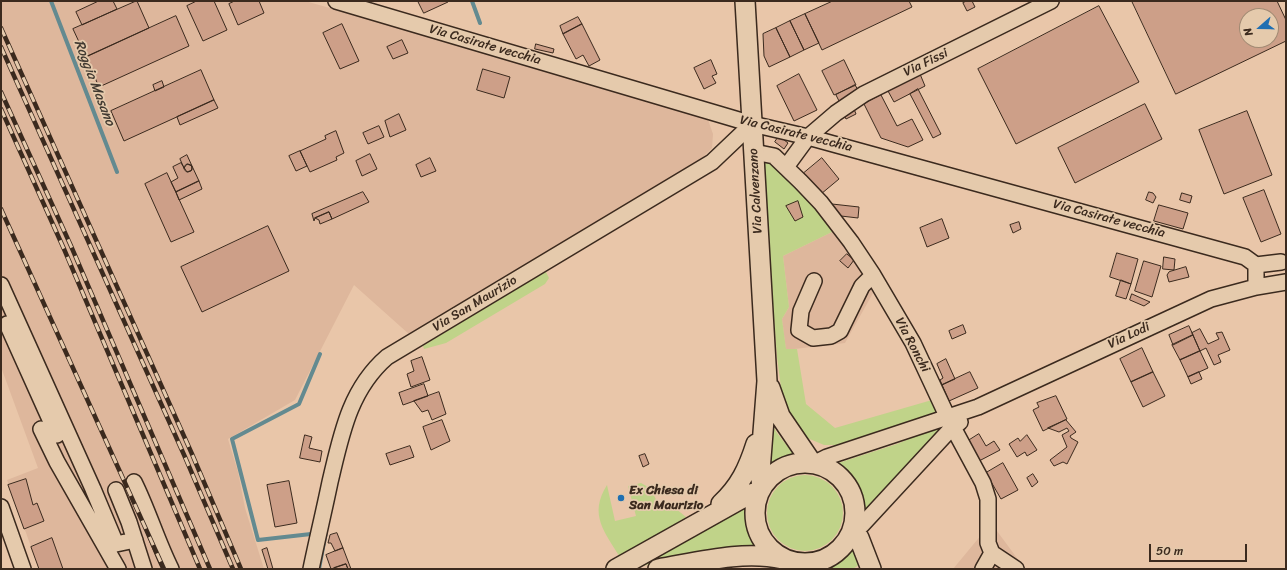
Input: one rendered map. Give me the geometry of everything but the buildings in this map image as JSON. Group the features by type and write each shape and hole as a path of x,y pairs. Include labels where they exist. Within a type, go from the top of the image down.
{"main road":[{"name":"Via Calvenzano","path":"745,1 767,381 760,471 761,489"},
{"name":"Via Calvenzano","path":"767,381 780,416 813,463"},
{"path":"710,515 735,491 744,474 752,454 765,410"},
{"path":"658,569 745,556 766,555 800,564 814,562 830,557 842,547 852,531 855,512 850,490 836,473 813,463 795,464 778,470 761,489 755,507 756,524 768,547 782,557 800,564"},
{"path":"616,569 710,515 761,489"},
{"path":"852,531 859,538 871,569"}],"street":[{"name":"Via Casirate vecchia","path":"336,1 752,124 808,137 1236,254 1245,257 1256,265"},
{"name":"Via Fissi","path":"786,167 808,137 836,113 864,94 1051,1"},
{"name":"Via San Maurizio","path":"311,569 342,430 355,398 374,368 387,357 712,162 752,124"},
{"name":"Via Ronchi","path":"754,152 774,156 821,203 851,242 873,275 913,343 951,422 983,483 988,499 988,543 992,553"},
{"path":"1256,286 1256,265 1281,262"},
{"path":"814,281 801,310 799,330 813,338 831,336 840,331 862,286 873,275"},
{"name":"Via Lodi","path":"813,463 827,457 951,422 978,407 1183,311 1224,295 1256,286 1286,282"},
{"path":"1,285 93,489 116,544 135,540"},
{"path":"1,310 80,491 118,569"},
{"name":"Via Lodi","path":"852,531 862,525 951,422"},
{"path":"41,429 80,491"},
{"path":"134,482 144,502 157,538 171,569"},
{"path":"116,490 135,540 144,569"},
{"path":"1,507 23,569"},
{"path":"983,569 992,553 1016,569"}],"shaded area":[{"path":"1,1 305,1 695,111 707,117 713,134 712,148 697,163 410,335 354,285 295,400 228,439 238,472 245,508 264,569 39,569 7,480 38,468 1,367"},
{"path":"834,231 856,261 873,293 845,343 786,350 782,319 789,307 783,256"},
{"path":"997,531 1025,569 953,569 982,534"}],"green space":[{"path":"768,159 816,206 834,231 783,256 789,307 782,319 786,349 797,349 806,404 835,428 932,400 939,412 840,445 824,445 805,437 792,420 782,395 777,357 770,264 759,169 760,163"},
{"path":"545,270 549,278 545,284 446,343 424,349 423,346"},
{"path":"771,422 777,433 795,456 765,471"},
{"path":"942,425 943,428 865,511 862,511 854,486 850,479 835,464 897,444"},
{"path":"805,475 819,478 832,486 840,499 843,513 840,527 832,540 819,548 805,551 791,548 778,540 770,527 767,513 770,499 778,486 791,478"},
{"path":"641,483 650,488 661,509 675,508 686,517 621,559 601,523 599,505 601,496 607,485 615,521 636,516 628,486"},
{"path":"749,505 749,522 757,545 687,553 633,569"},
{"path":"851,546 854,547 859,565 853,569 825,569 824,566 837,559"}],"waterway":[{"name":"Roggia Masano","path":"51,1 117,172"},
{"path":"472,1 480,23"},
{"path":"311,534 258,540 232,439 299,404 320,354"},
{"path":"319,569 326,532"}],"railway":[{"path":"1,28 192,454 241,569"},
{"path":"1,47 185,457 233,569"},
{"path":"1,92 71,246 210,569"},
{"path":"1,109 64,249 200,569"},
{"path":"1,209 164,569"}],"place":[{"name":"Ex Chiesa di San Maurizio","path":"621,498"}]}
